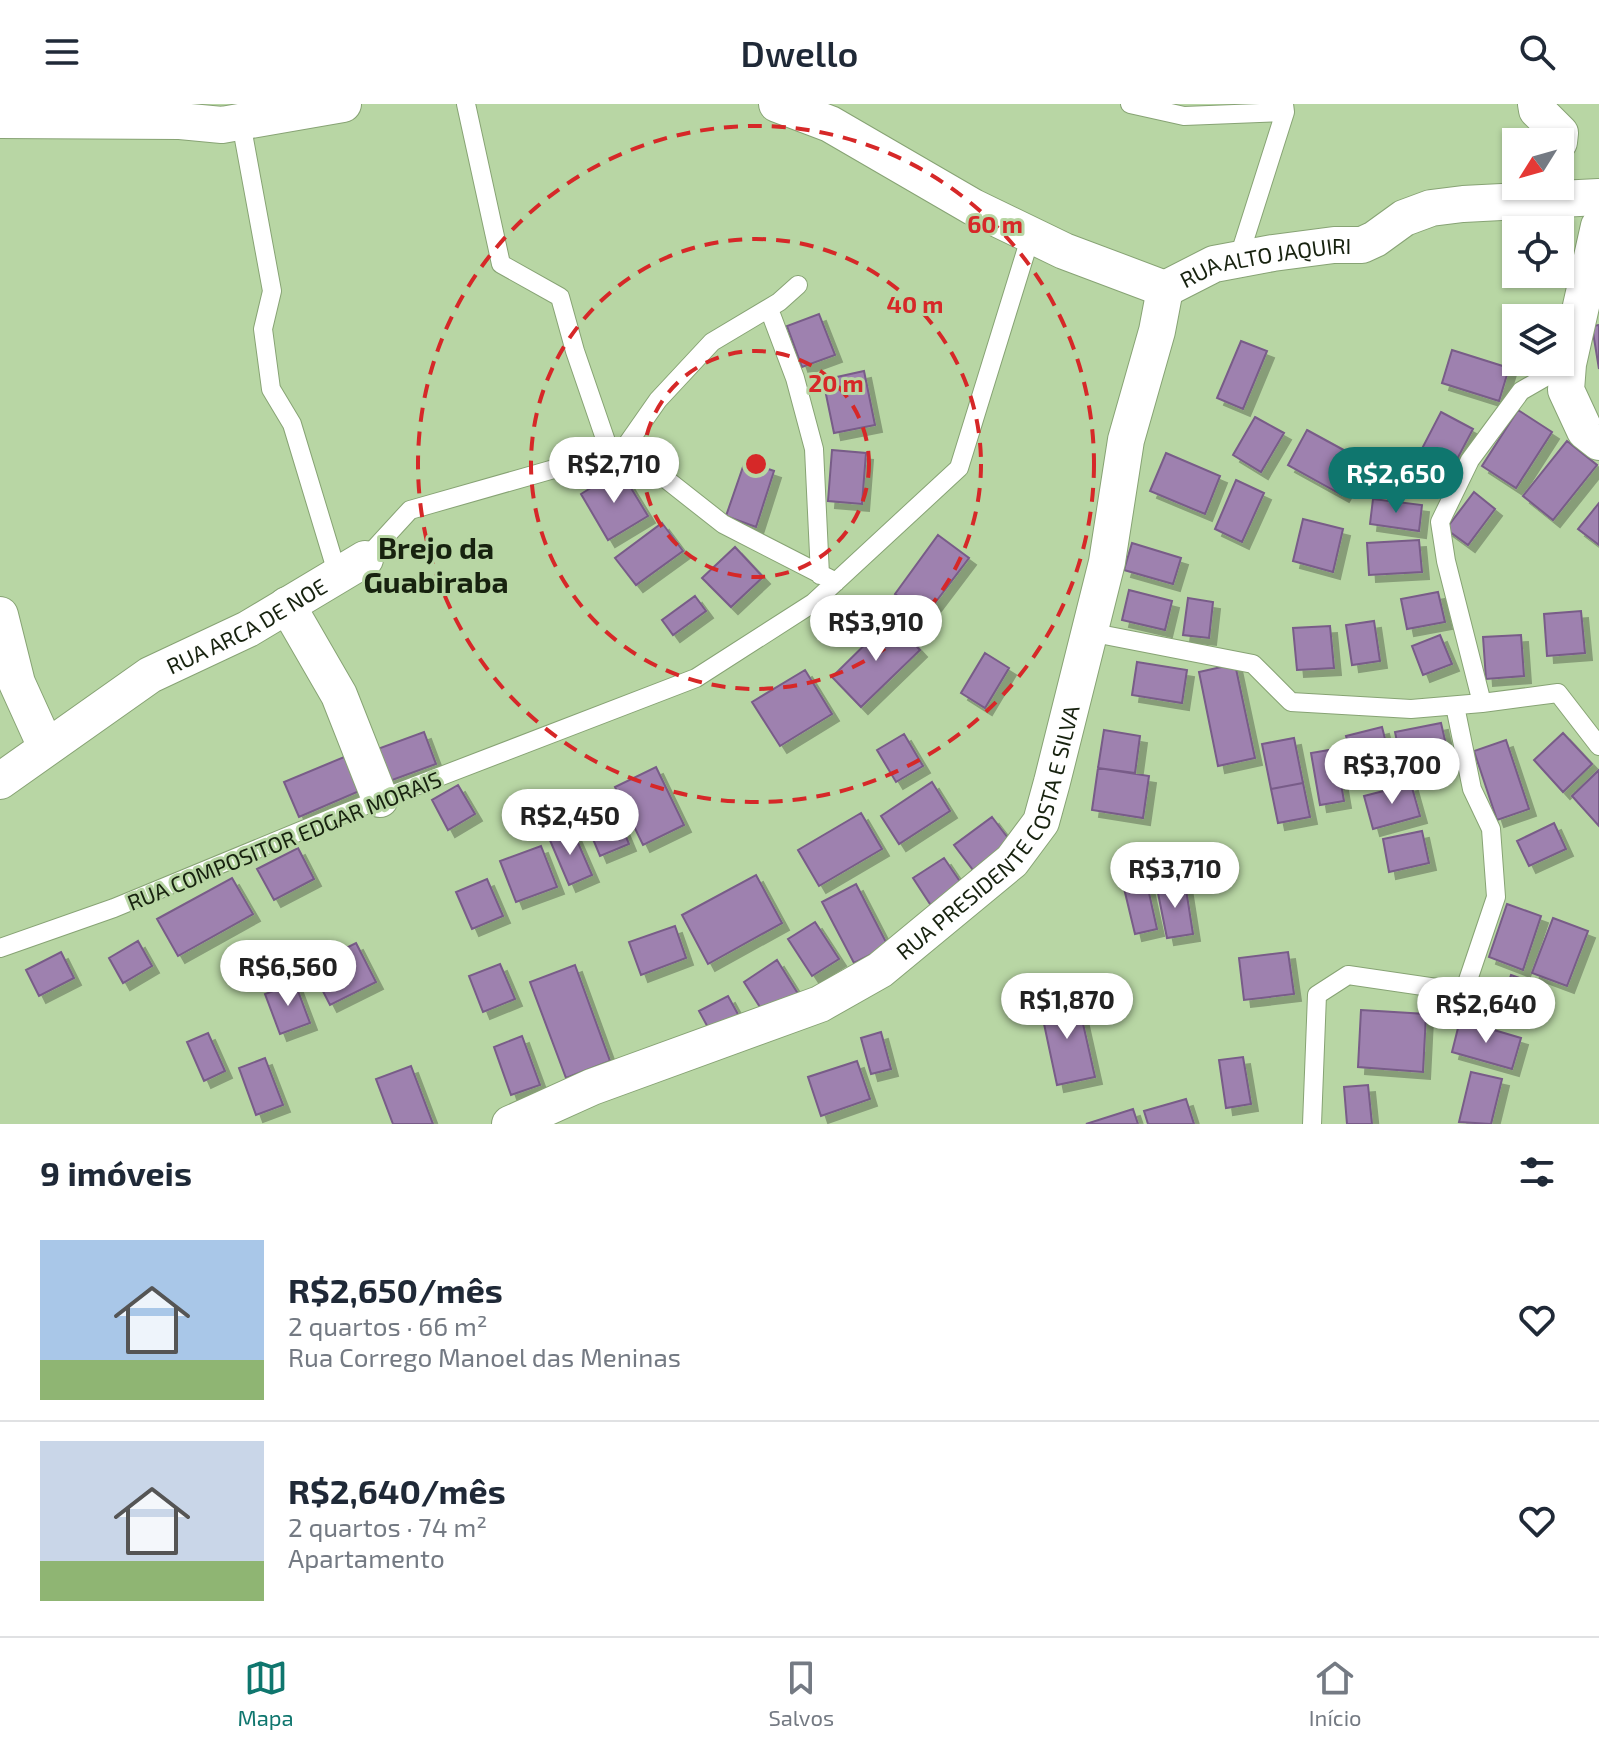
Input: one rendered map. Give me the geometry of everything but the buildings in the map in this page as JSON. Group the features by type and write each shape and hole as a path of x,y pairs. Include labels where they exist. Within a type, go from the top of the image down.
{"street":[{"path":"18,115 222,125 343,104"},
{"path":"1536,104 1537,110 1555,128"},
{"path":"783,105 830,124 973,207 1064,251 1165,289"},
{"name":"RUA ALTO JAQUIRI","path":"1574,195 1599,197"},
{"name":"RUA ALTO JAQUIRI","path":"1165,289 1214,264 1334,245 1362,245 1404,218 1431,208 1502,199"},
{"path":"1574,337 1599,226"},
{"name":"RUA PRESIDENTE COSTA E SILVA","path":"510,1124 606,1082 820,1004 880,970 1012,861 1041,822 1107,562 1126,440 1157,331 1165,289"},
{"path":"1567,376 1566,390 1585,431 1599,442"},
{"name":"RUA ARCA DE NOE","path":"0,781 150,675 248,629 351,568"},
{"path":"287,605 339,695 380,799"},
{"path":"0,615 17,683 46,747"}],"lane":[{"path":"466,104 501,264 560,297 575,351 616,452"},
{"path":"1130,104 1184,116 1284,108 1238,260"},
{"path":"242,128 272,291 263,329 271,389 292,424 351,568"},
{"name":"RUA COMPOSITOR EDGAR MORAIS","path":"0,948 114,908 380,799 696,678 813,603 828,578 959,468 1031,235"},
{"path":"616,452 658,400 712,342 769,309 798,285"},
{"path":"769,309 795,378 814,449 828,578"},
{"path":"1482,703 1446,561 1440,522 1470,460 1521,391 1547,376"},
{"path":"616,452 638,457 723,524 828,578"},
{"name":"RUA ARCA DE NOE","path":"351,568 410,510 616,452"},
{"path":"1089,632 1253,664 1291,702 1411,709 1558,693 1599,746"},
{"path":"1312,1124 1317,995 1348,975 1464,992 1496,897 1491,829 1472,789 1455,706"}],"district":[{"name":"Brejo da Guabiraba","path":"436,564"}]}
